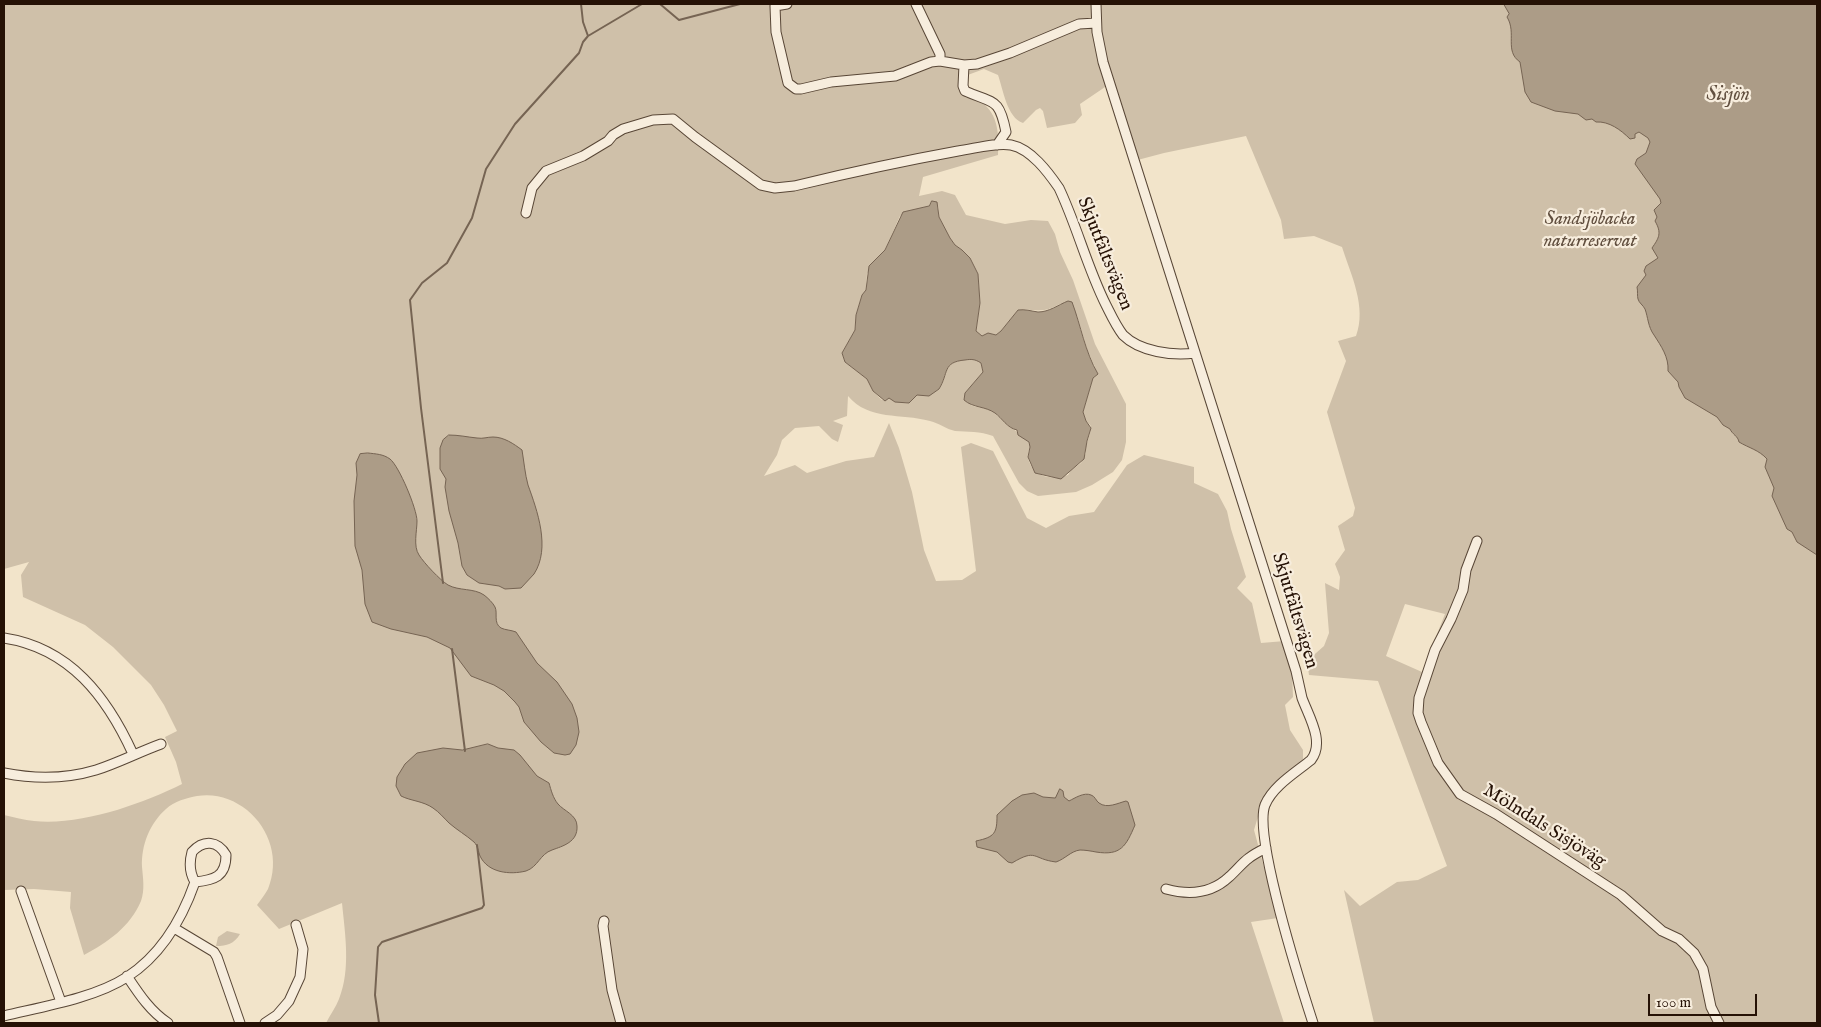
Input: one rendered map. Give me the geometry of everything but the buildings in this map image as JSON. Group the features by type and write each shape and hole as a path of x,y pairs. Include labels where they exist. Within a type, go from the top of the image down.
{"street":[{"path":"787,4 775,5 776,32 788,83 796,89 831,82 895,76 930,62 940,61 964,65 976,64 1010,53 1079,24 1096,23"},
{"path":"916,4 940,54 940,61"},
{"path":"1096,4 1096,23 1103,62 1195,353"},
{"path":"964,65 963,86 965,91 994,102 999,107 1006,132 997,146"},
{"name":"Skjutfältsvägen","path":"526,212 532,188 546,171 583,156 608,141 623,129 666,118 674,119 746,176 767,188 784,188 908,160 997,146 1013,146 1025,152 1051,177 1059,188 1102,297 1124,335 1151,350 1187,354 1195,353 1289,646 1317,743 1311,760 1278,788 1265,806 1263,831 1274,886 1313,1023"},
{"name":"Mölndals Sisjöväg","path":"1477,541 1466,570 1463,590 1435,650 1419,698 1418,713 1438,763 1460,794 1496,814 1621,895 1662,931 1679,940 1694,953 1704,970 1711,1007 1719,1023"},
{"path":"4,638 42,650 71,667 83,677 105,702 117,721 133,754"},
{"path":"4,773 22,777 47,778 76,775 98,769 161,744"},
{"path":"4,1016 61,1002 108,987 128,976 152,956 181,916 194,882 190,866 192,852 202,844 210,842 218,845 226,856 225,869 222,874 214,878 194,882"},
{"path":"1166,889 1196,893 1215,888 1227,880 1248,859 1266,848"},
{"path":"21,890 61,1002"},
{"path":"604,921 603,926 612,990 621,1023"},
{"path":"265,1023 277,1015 289,1000 300,977 303,949 296,925"},
{"path":"174,928 214,952 240,1023"},
{"path":"128,976 156,1016 168,1023"}],"green space":[{"name":"Sandsjöbacka naturreservat","path":"4,4 1817,4 1817,1023 1374,1023 1344,890 1360,906 1397,882 1418,880 1447,866 1378,681 1309,675 1307,661 1324,646 1329,633 1325,583 1339,590 1340,577 1335,564 1345,550 1338,526 1353,516 1355,508 1327,412 1346,361 1338,341 1356,336 1359,325 1359,302 1353,280 1342,247 1314,236 1284,239 1281,220 1246,136 1130,162 1108,85 1080,104 1082,115 1075,123 1047,128 1043,111 1040,108 1023,123 1013,115 1006,102 998,75 984,69 965,76 965,97 981,102 995,119 998,133 998,155 923,177 919,196 942,191 955,195 966,215 1005,224 1031,220 1048,221 1073,280 1095,344 1126,404 1126,442 1122,460 1113,472 1076,492 1038,496 1027,491 1019,483 993,436 979,432 955,431 933,422 876,413 856,404 848,396 847,416 833,421 843,425 838,442 832,439 819,426 795,428 782,440 777,455 764,476 795,465 807,473 846,461 874,457 889,423 899,448 912,492 924,550 936,581 962,580 976,571 961,447 971,443 993,451 1027,518 1046,528 1069,516 1094,512 1127,465 1144,455 1194,467 1194,483 1218,494 1227,511 1246,577 1237,588 1252,603 1261,643 1285,641 1292,670 1293,697 1285,705 1290,730 1303,750 1303,761 1265,793 1254,830 1278,918 1251,922 1284,1023 326,1023 339,999 345,976 346,939 342,903 279,929 257,905 268,889 273,867 271,846 262,826 242,806 230,800 211,795 181,800 169,806 155,821 143,851 143,893 141,901 131,919 117,933 84,955 70,908 71,892 34,889 4,890 4,815 30,821 52,822 71,820 110,812 166,792 182,784 176,762 165,737 177,731 151,685 113,647 85,625 23,597 21,575 29,562 4,569","holes":["931,202 938,205 939,217 950,238 970,258 978,274 980,303 976,331 982,336 996,335 1018,310 1044,310 1060,304 1077,316 1088,352 1098,374 1093,378 1083,412 1086,421 1091,426 1086,453 1081,463 1071,470 1068,475 1049,477 1038,473 1030,464 1028,455 1030,444 1027,439 1007,425 992,411 971,405 965,393 983,372 981,363 969,359 953,363 947,369 939,389 929,395 917,395 906,403 889,398 882,400 873,391 867,379 845,362 842,353 855,330 856,315 862,295 866,291 867,274 885,250 900,216 929,206","1405,604 1445,614 1422,672 1386,656"]},
{"path":"227,931 240,934 230,944 216,946 218,937"}],"water":[{"name":"Sisjön","path":"1504,4 1817,4 1817,555 1797,542 1792,532 1787,529 1772,496 1774,488 1765,467 1767,459 1757,451 1739,442 1730,429 1723,425 1717,417 1685,398 1678,382 1668,371 1664,352 1650,329 1645,309 1638,298 1637,287 1646,275 1644,271 1646,266 1658,258 1652,248 1659,232 1654,210 1661,203 1635,164 1637,159 1646,153 1650,142 1648,138 1639,132 1635,134 1635,138 1630,139 1619,129 1610,125 1596,122 1592,119 1586,120 1578,114 1555,111 1531,102 1525,92 1520,62 1515,58 1511,47 1511,29 1507,17 1509,14"},
{"path":"932,201 937,202 939,217 950,238 970,258 978,274 980,303 976,331 982,336 988,333 996,335 1018,310 1042,312 1068,301 1072,302 1086,348 1098,374 1093,378 1083,412 1091,428 1084,459 1061,479 1035,473 1028,457 1029,442 1018,435 1017,430 1007,425 995,413 964,400 965,393 983,372 981,363 969,359 953,363 947,369 939,389 929,396 917,395 909,403 895,402 889,398 885,401 873,391 867,379 845,362 842,353 855,330 856,315 862,295 866,290 869,266 885,250 903,212 929,206"},
{"path":"449,435 479,438 497,437 509,441 522,450 527,481 541,529 542,553 534,574 521,588 505,589 499,586 479,583 467,575 462,566 449,511 445,487 446,479 440,469 440,448 443,440"},
{"path":"360,454 382,455 390,459 402,479 411,498 416,515 416,543 419,555 448,585 480,593 489,599 495,607 496,621 499,626 516,632 537,663 557,682 572,704 579,732 576,745 570,754 554,753 541,742 524,722 519,707 515,702 504,691 494,685 471,676 450,648 427,637 391,629 372,622 365,604 362,570 355,546 354,501 357,475 356,463"},
{"path":"488,744 498,748 514,750 520,755 537,776 549,783 556,802 573,816 576,822 577,831 572,840 548,852 533,867 526,871 513,873 500,871 488,866 480,856 474,842 452,826 433,808 401,796 396,786 397,777 405,764 417,753 443,748 462,750"},
{"path":"1060,789 1063,791 1064,797 1069,801 1088,794 1094,796 1099,803 1105,806 1128,802 1135,825 1129,839 1122,848 1117,851 1104,853 1077,851 1056,862 1031,855 1012,863 1008,862 997,852 977,847 976,841 987,838 994,833 997,815 1012,801 1022,795 1034,793 1043,797 1055,798"}],"waterway":[{"path":"443,583 421,408 410,300 422,283 447,263 472,218 486,169 515,124 579,53 583,42 588,36 583,22 581,4"},
{"path":"588,36 642,4"},
{"path":"660,4 679,20 740,4"},
{"path":"452,649 465,751"},
{"path":"379,1023 375,995 378,947 382,942 482,908 484,905 477,845"}]}
